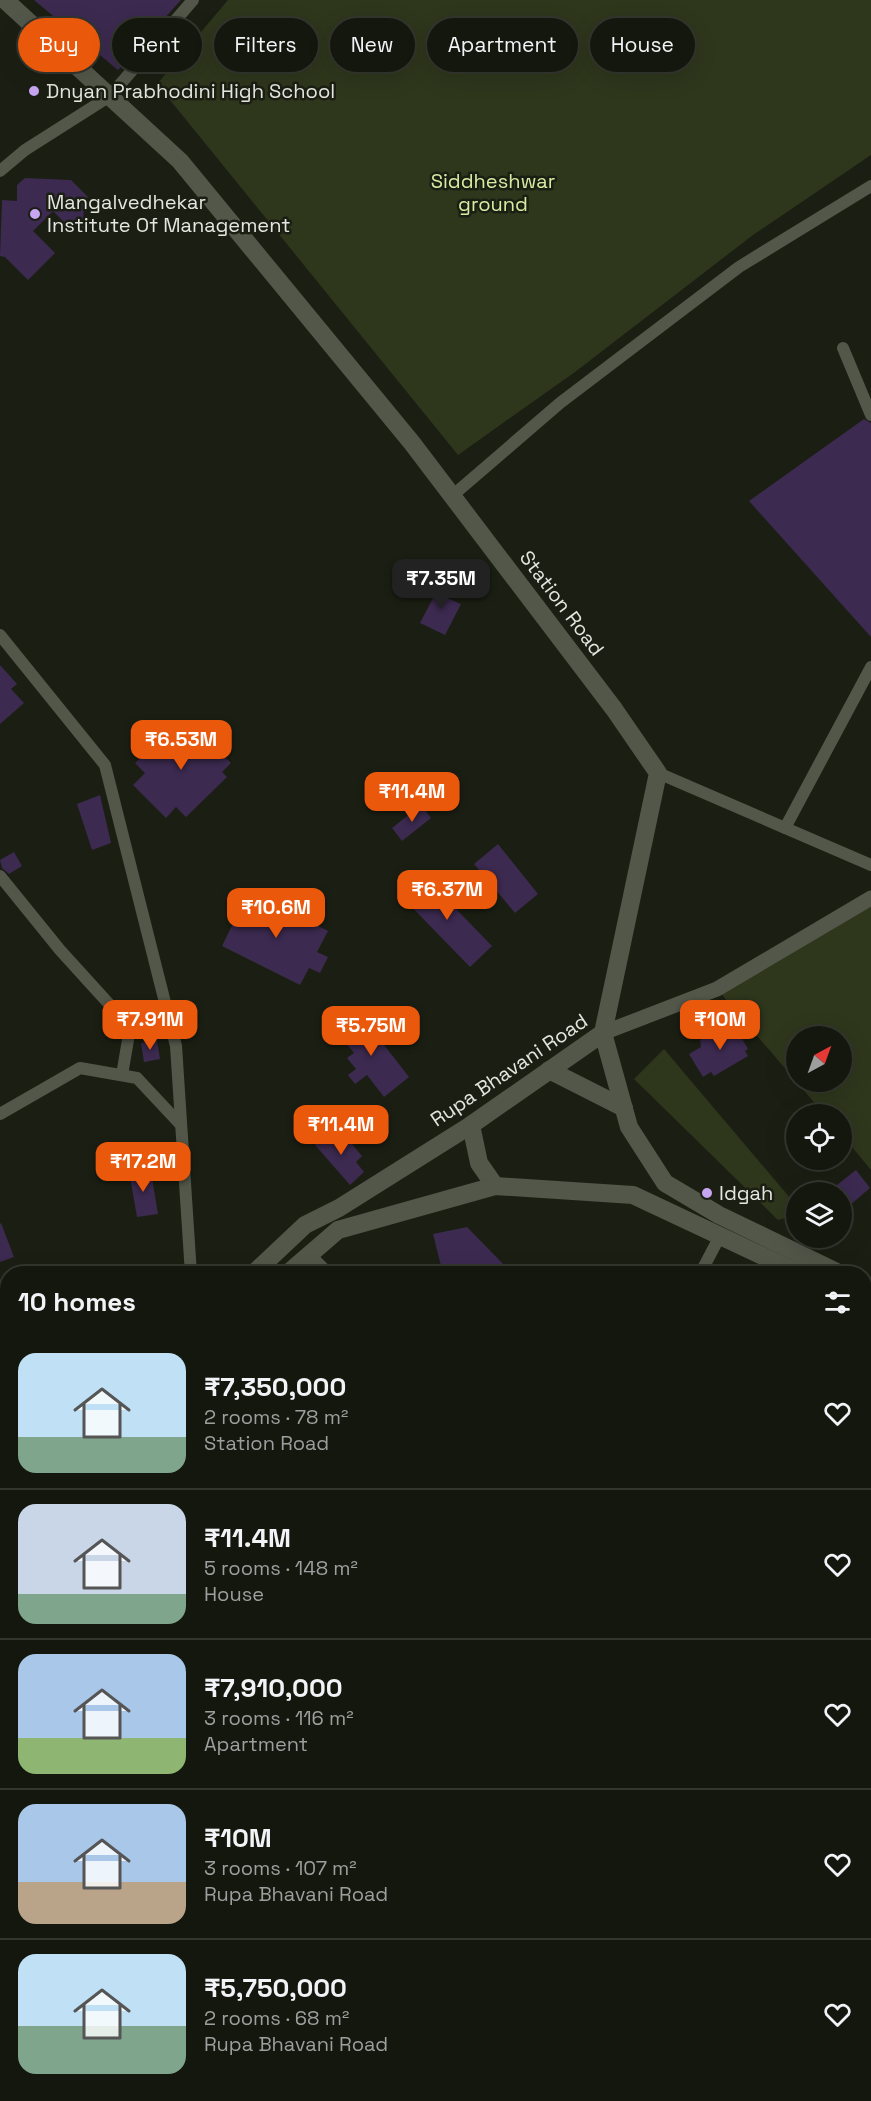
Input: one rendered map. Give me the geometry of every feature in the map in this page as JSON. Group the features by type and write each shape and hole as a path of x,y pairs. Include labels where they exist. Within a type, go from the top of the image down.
{"main road":[{"name":"Station Road","path":"5,0 180,161 412,443 614,709 658,774"},
{"path":"658,774 603,1033 629,1127 665,1183 719,1215 824,1266"},
{"name":"Rupa Bhavani Road","path":"261,1266 305,1225 339,1208 471,1125 603,1033"},
{"path":"549,1070 624,1108"},
{"path":"471,1125 479,1163 495,1186"},
{"path":"295,1266 338,1230 495,1186 633,1195 784,1266"}],"street":[{"path":"0,171 25,150 110,96 193,0"},
{"path":"452,496 560,403 739,267 871,186"},
{"path":"843,348 871,415"},
{"path":"0,635 105,765 176,1046 190,1266"},
{"path":"785,828 871,667"},
{"path":"658,774 871,865"},
{"path":"0,876 52,941 119,1016 129,1034 122,1075"},
{"name":"Rupa Bhavani Road","path":"603,1033 717,989 871,898"},
{"path":"0,1114 81,1068 137,1078 181,1125"},
{"path":"704,1266 720,1236"},
{"path":"309,1254 321,1266"}],"green space":[{"name":"Siddheshwar ground","path":"228,0 871,0 871,155 753,235 575,372 458,455 157,84 167,72 202,72 202,31"},
{"path":"871,902 871,1170 852,1147 852,1104 816,1104 805,1092 852,1092 852,1026 786,1026 786,1069 717,989"},
{"path":"664,1049 786,1193 786,1218 778,1220 634,1079"}],"building":[{"path":"34,0 181,0 165,18 112,18 112,65 100,55 100,18 56,18"},
{"path":"25,178 71,180 88,197 84,202 83,228 69,227 53,211 33,231 55,253 28,280 5,257 0,256 2,200 17,201 17,185"},
{"path":"864,419 871,423 871,637 749,501"},
{"path":"442,581 453,587 447,598 461,604 445,635 420,623"},
{"path":"0,665 17,684 11,689 24,703 0,724"},
{"path":"177,724 184,731 191,724 231,763 222,772 227,777 186,817 176,807 166,818 133,785 145,773 135,763"},
{"path":"100,795 111,843 92,850 77,804"},
{"path":"421,805 431,818 402,841 392,828"},
{"path":"498,844 538,894 515,913 474,864"},
{"path":"14,852 22,866 9,874 2,868 0,860"},
{"path":"424,876 492,946 470,967 402,897"},
{"path":"249,891 328,931 317,952 328,957 320,973 309,968 300,985 222,946"},
{"path":"360,1014 409,1077 384,1097 367,1075 355,1084 348,1075 356,1069 347,1058 354,1053 337,1032"},
{"path":"729,1023 733,1030 736,1028 748,1049 745,1051 748,1056 714,1076 711,1072 703,1077 689,1054 701,1047 700,1040"},
{"path":"157,1041 160,1059 144,1062 141,1043"},
{"path":"332,1129 342,1141 346,1137 362,1156 356,1162 364,1172 350,1185 315,1145"},
{"path":"145,1168 147,1179 152,1178 158,1214 137,1217 129,1171"},
{"path":"856,1170 870,1188 852,1203 852,1182 841,1182"},
{"path":"0,1224 14,1257 0,1262"},
{"path":"467,1227 505,1266 441,1266 433,1234"}],"place":[{"name":"Dnyan Prabhodini High School","path":"34,91"},
{"name":"Mangalvedhekar Institute Of Management","path":"35,214"},
{"name":"Idgah","path":"707,1193"}]}
